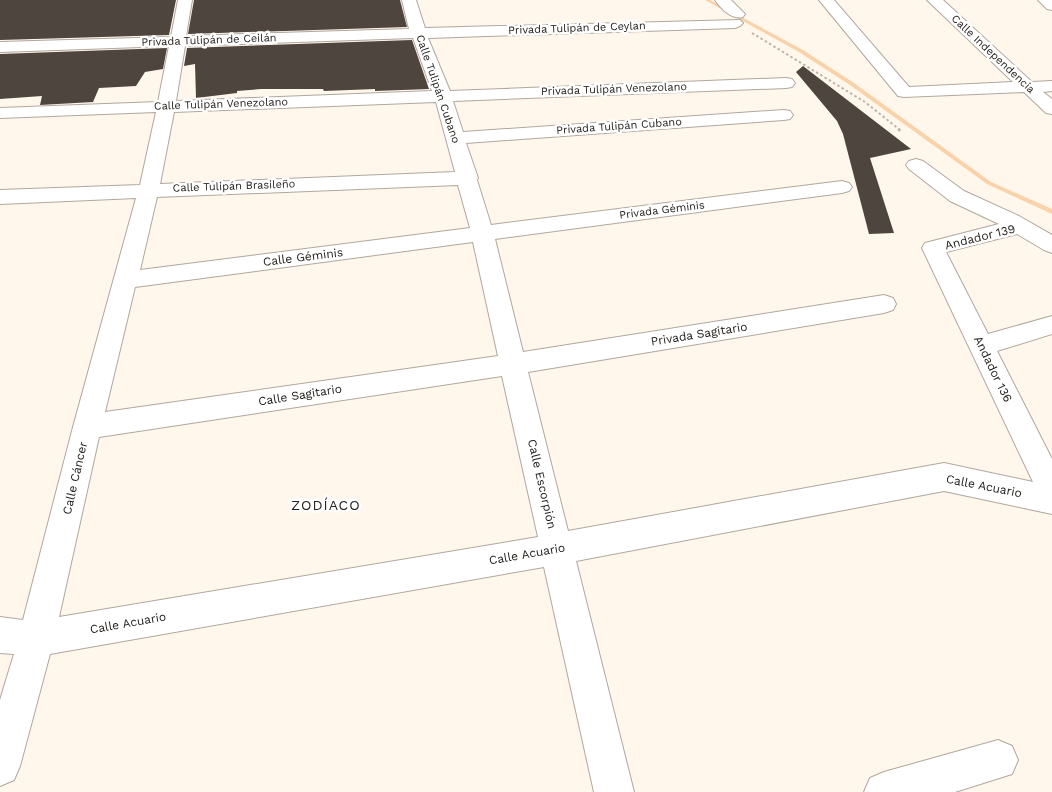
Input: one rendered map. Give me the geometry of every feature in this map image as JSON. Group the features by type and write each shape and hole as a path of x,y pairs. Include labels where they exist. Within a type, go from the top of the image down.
{"street":[{"name":"Calle Cáncer","path":"0,766 36,639 87,427 149,189 185,0"},
{"name":"Calle Tulipán Cubano","path":"409,0 418,32 443,96 468,178"},
{"path":"722,0 737,18"},
{"path":"826,0 904,92 1052,86"},
{"name":"Calle Independencia","path":"934,0 1052,109"},
{"path":"1045,0 1052,6"},
{"name":"Privada Tulipán de Ceylan","path":"418,32 737,18"},
{"name":"Privada Tulipán de Ceilán","path":"0,47 418,32"},
{"name":"Privada Tulipán Venezolano","path":"443,96 786,83"},
{"name":"Calle Tulipán Venezolano","path":"0,113 443,96"},
{"name":"Privada Tulipán Cubano","path":"455,138 784,114"},
{"path":"916,164 957,196 1020,226"},
{"name":"Calle Tulipán Brasileño","path":"0,197 149,189 468,178"},
{"name":"Calle Escorpión","path":"468,178 614,792"},
{"name":"Privada Géminis","path":"482,233 842,187"},
{"name":"Andador 139","path":"933,248 1020,226 1052,245"},
{"name":"Calle Géminis","path":"124,280 482,233"},
{"name":"Andador 136","path":"933,248 1052,490"},
{"name":"Privada Sagitario","path":"513,364 884,304"},
{"path":"982,346 1052,326"},
{"name":"Calle Sagitario","path":"87,427 513,364"},
{"name":"Calle Acuario","path":"0,635 36,639 557,549 944,477 1052,500"},
{"path":"884,792 998,760"}],"path":[{"path":"737,18 865,102 902,132"}],"building":[{"path":"0,0 176,0 169,35 0,40"},
{"path":"194,0 400,0 407,27 188,34"},
{"path":"412,40 429,89 324,91 323,89 261,89 196,98 195,64 184,66 187,48"},
{"path":"167,48 163,69 145,72 136,86 99,88 93,102 40,105 42,96 0,99 0,54"},
{"path":"803,66 911,149 870,158 894,233 869,234 843,134 837,121 796,72"}],"waterway":[{"path":"707,0 801,51 852,84 989,183 1052,212"}],"district":[{"name":"ZODÍACO","path":"326,505"}]}
